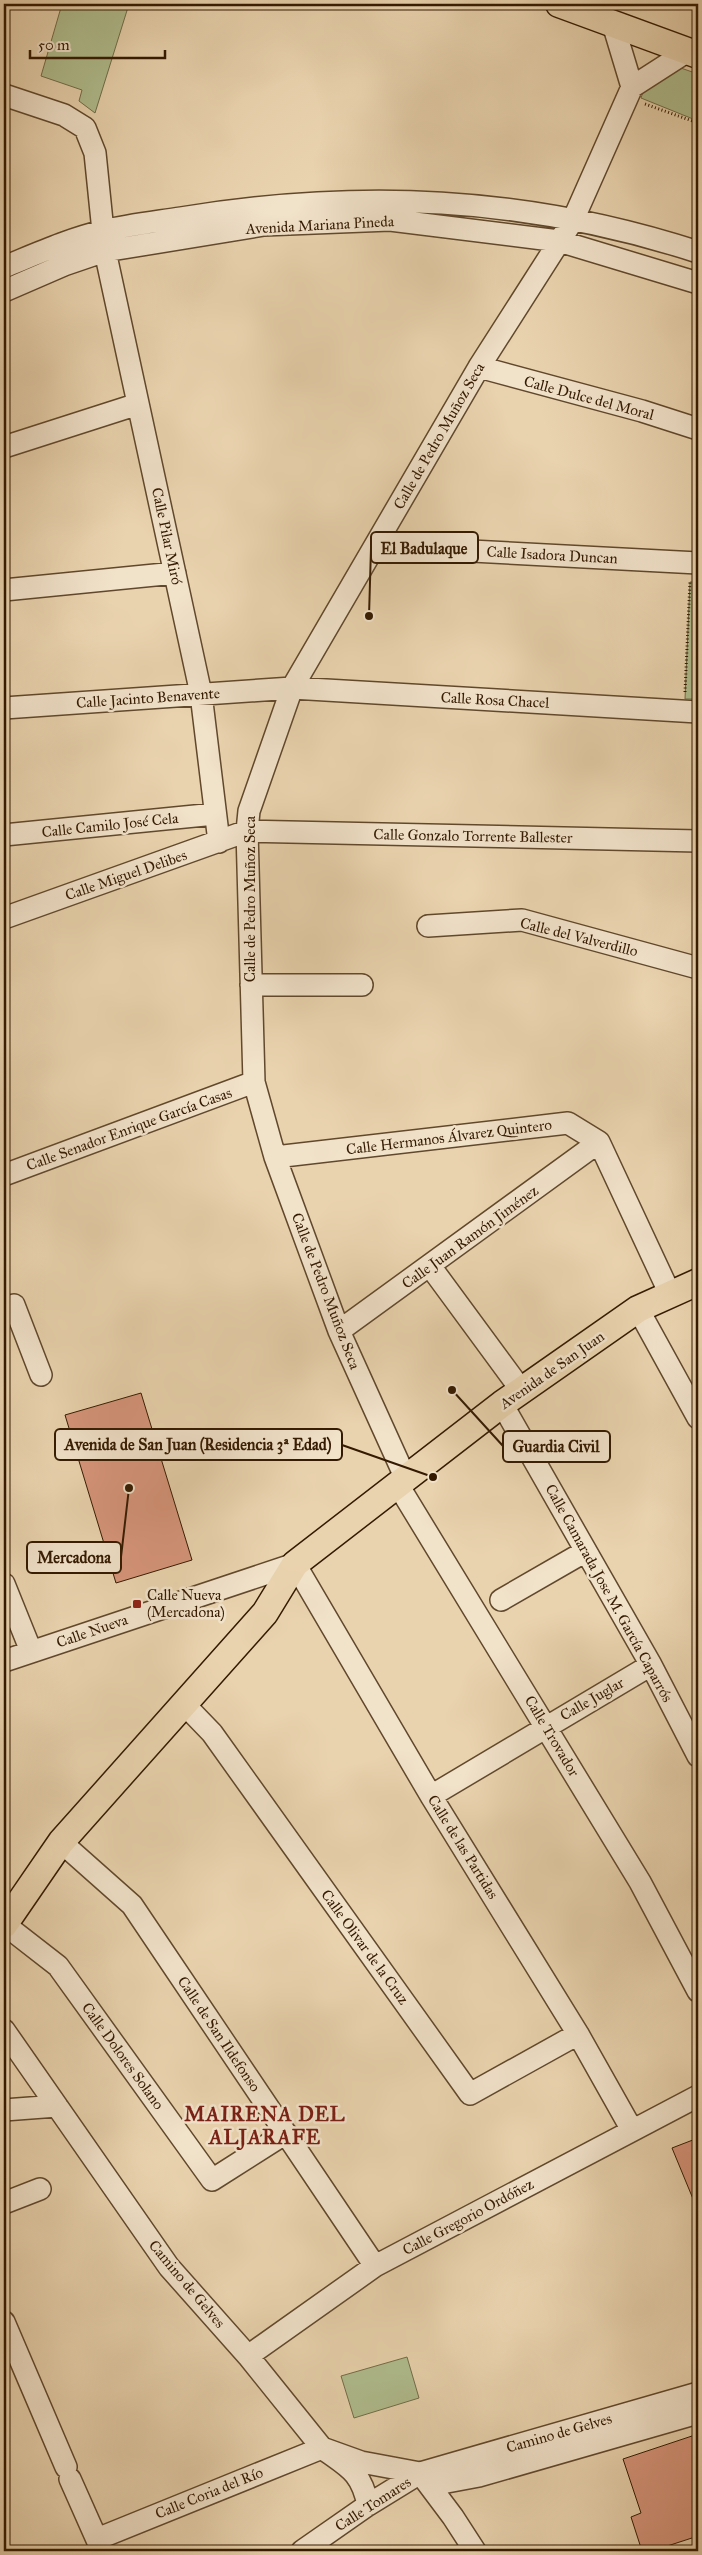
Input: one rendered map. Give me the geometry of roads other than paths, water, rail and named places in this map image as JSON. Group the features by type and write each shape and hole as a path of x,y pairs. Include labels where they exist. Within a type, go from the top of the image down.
{"main road":[{"path":"559,4 693,53"},
{"name":"Avenida de San Juan","path":"4,1924 61,1842 265,1613 296,1564 512,1397 638,1309 698,1282"}],"street":[{"path":"613,24 630,93 693,53"},
{"name":"Calle de Pedro Muñoz Seca","path":"402,1482 339,1330 275,1157 254,1082 248,811 292,688 479,367 573,220 630,93"},
{"name":"Calle Pilar Miró","path":"4,95 64,114 85,128 95,153 104,241 201,694 219,842"},
{"name":"Avenida Mariana Pineda","path":"4,291 64,265 104,241 251,207 368,200 449,202 511,209 573,220 654,238 698,252"},
{"name":"Avenida Mariana Pineda","path":"4,267 58,245 264,225 390,220 559,241 698,283"},
{"name":"Calle Dulce del Moral","path":"479,367 642,411 698,429"},
{"path":"4,446 138,404"},
{"name":"Calle Isadora Duncan","path":"376,546 694,563"},
{"path":"4,590 175,573"},
{"name":"Calle Jacinto Benavente","path":"4,708 292,688"},
{"name":"Calle Rosa Chacel","path":"292,688 691,712"},
{"name":"Calle Camilo José Cela","path":"4,835 216,814"},
{"name":"Calle Gonzalo Torrente Ballester","path":"247,831 698,841"},
{"name":"Calle Miguel Delibes","path":"4,918 247,831"},
{"name":"Calle del Valverdillo","path":"428,926 522,920 698,968"},
{"path":"251,985 362,985"},
{"name":"Calle Senador Enrique García Casas","path":"4,1175 254,1082"},
{"name":"Calle Hermanos Álvarez Quintero","path":"275,1157 568,1123 599,1142"},
{"path":"599,1142 670,1294"},
{"name":"Calle Juan Ramón Jiménez","path":"339,1330 599,1142"},
{"name":"Calle Camarada Jose M. García Caparrós","path":"430,1266 512,1397 586,1551 651,1665 698,1756"},
{"path":"4,1309 14,1305 41,1375"},
{"path":"638,1309 698,1418"},
{"name":"Calle Trovador","path":"402,1482 640,1882 698,1991"},
{"path":"501,1600 586,1551"},
{"name":"Calle Nueva","path":"4,1661 296,1564"},
{"name":"Calle de las Partidas","path":"296,1564 431,1796 578,2034 632,2130"},
{"path":"250,1579 259,1591 273,1599"},
{"path":"4,1584 31,1651"},
{"name":"Calle Juglar","path":"431,1796 651,1665"},
{"name":"Calle Olivar de la Cruz","path":"184,1704 212,1733 470,2094 578,2034"},
{"name":"Calle de San Ildefonso","path":"61,1842 132,1905 375,2266"},
{"name":"Calle Dolores Solano","path":"4,1924 58,1966 212,2180 286,2133"},
{"name":"Camino de Gelves","path":"4,2030 169,2267 248,2356 322,2448 361,2462 420,2473 447,2482 478,2476 698,2413"},
{"name":"Calle Gregorio Ordóñez","path":"248,2356 375,2266 698,2096"},
{"path":"4,2110 57,2106"},
{"path":"4,2203 40,2189"},
{"path":"4,2322 100,2545"},
{"name":"Camino de Gelves","path":"420,2473 698,2393"},
{"path":"322,2448 352,2471 364,2486 368,2505"},
{"name":"Calle Coria del Río","path":"100,2545 322,2448"},
{"path":"420,2473 453,2517 475,2551"},
{"name":"Calle Tomares","path":"302,2551 368,2505 420,2473"}],"place":[{"name":"El Badulaque","path":"369,616"},
{"name":"Guardia Civil","path":"452,1390"},
{"name":"Avenida de San Juan (Residencia 3ª Edad)","path":"433,1477"},
{"name":"Mercadona","path":"129,1488"},
{"name":"Calle Nueva (Mercadona)","path":"137,1604"}],"district":[{"name":"MAIRENA DEL ALJARAFE","path":"265,2126"}]}
